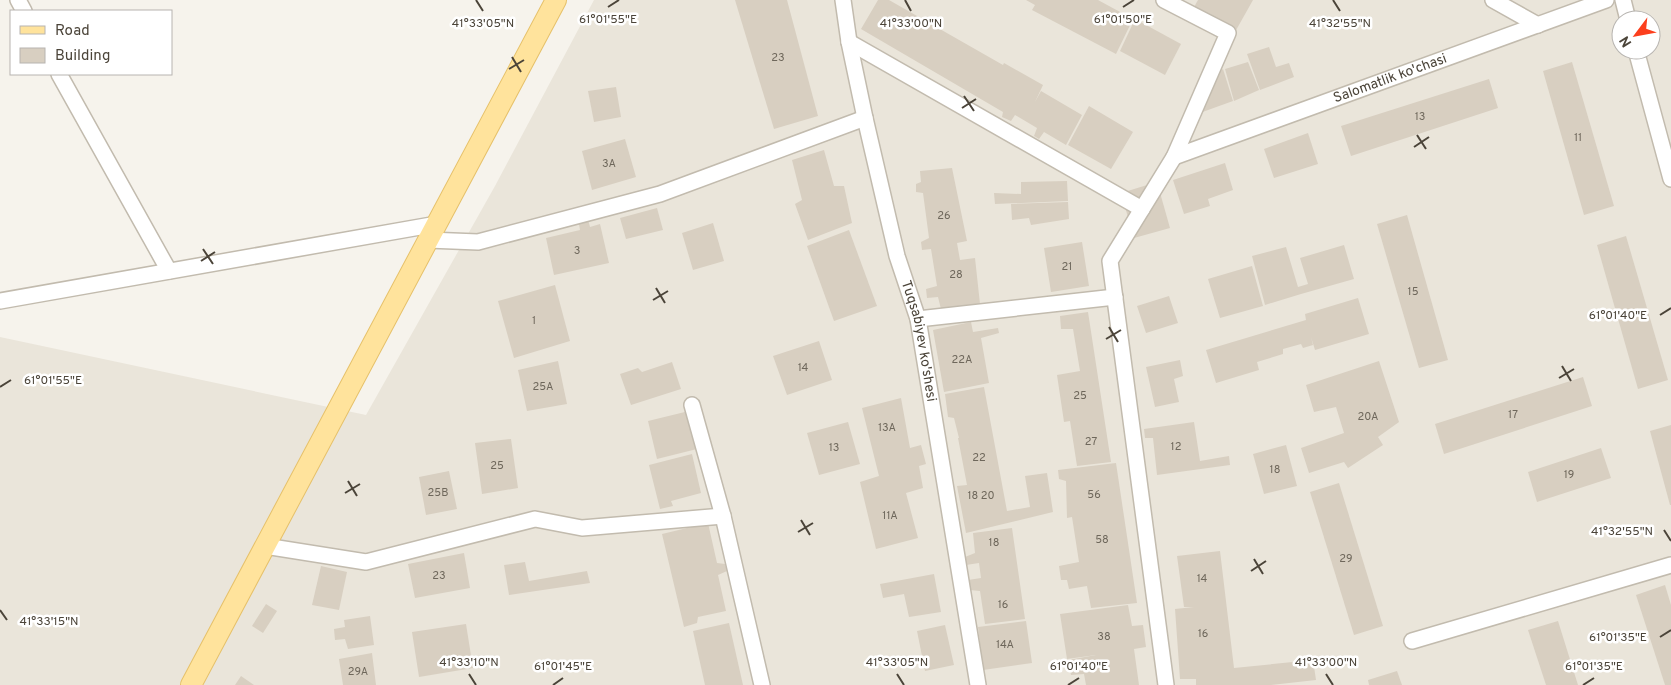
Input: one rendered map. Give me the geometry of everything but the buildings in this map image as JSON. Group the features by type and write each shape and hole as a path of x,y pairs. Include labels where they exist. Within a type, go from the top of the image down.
{"main road":[{"path":"191,685 556,0"}],"street":[{"name":"Tuqsabiyev ko'shesi","path":"843,0 849,42 865,118 897,256 918,320 978,685"},
{"path":"1164,0 1228,33 1174,156 1110,261 1166,685"},
{"path":"1493,0 1538,25"},
{"name":"Salomatlik ko'chasi","path":"1174,156 1606,0"},
{"path":"849,42 1142,209"},
{"path":"1639,60 1671,179"},
{"path":"60,75 169,271"},
{"path":"0,300 169,271 432,232 478,242 660,194 865,118"},
{"path":"918,320 1115,297"},
{"path":"692,405 723,516 762,685"},
{"path":"265,546 366,562 535,519 582,528 723,516"},
{"path":"1412,641 1671,565"}],"shaded area":[{"path":"594,0 1671,0 1671,685 0,685 0,337 366,415 495,186"}]}
